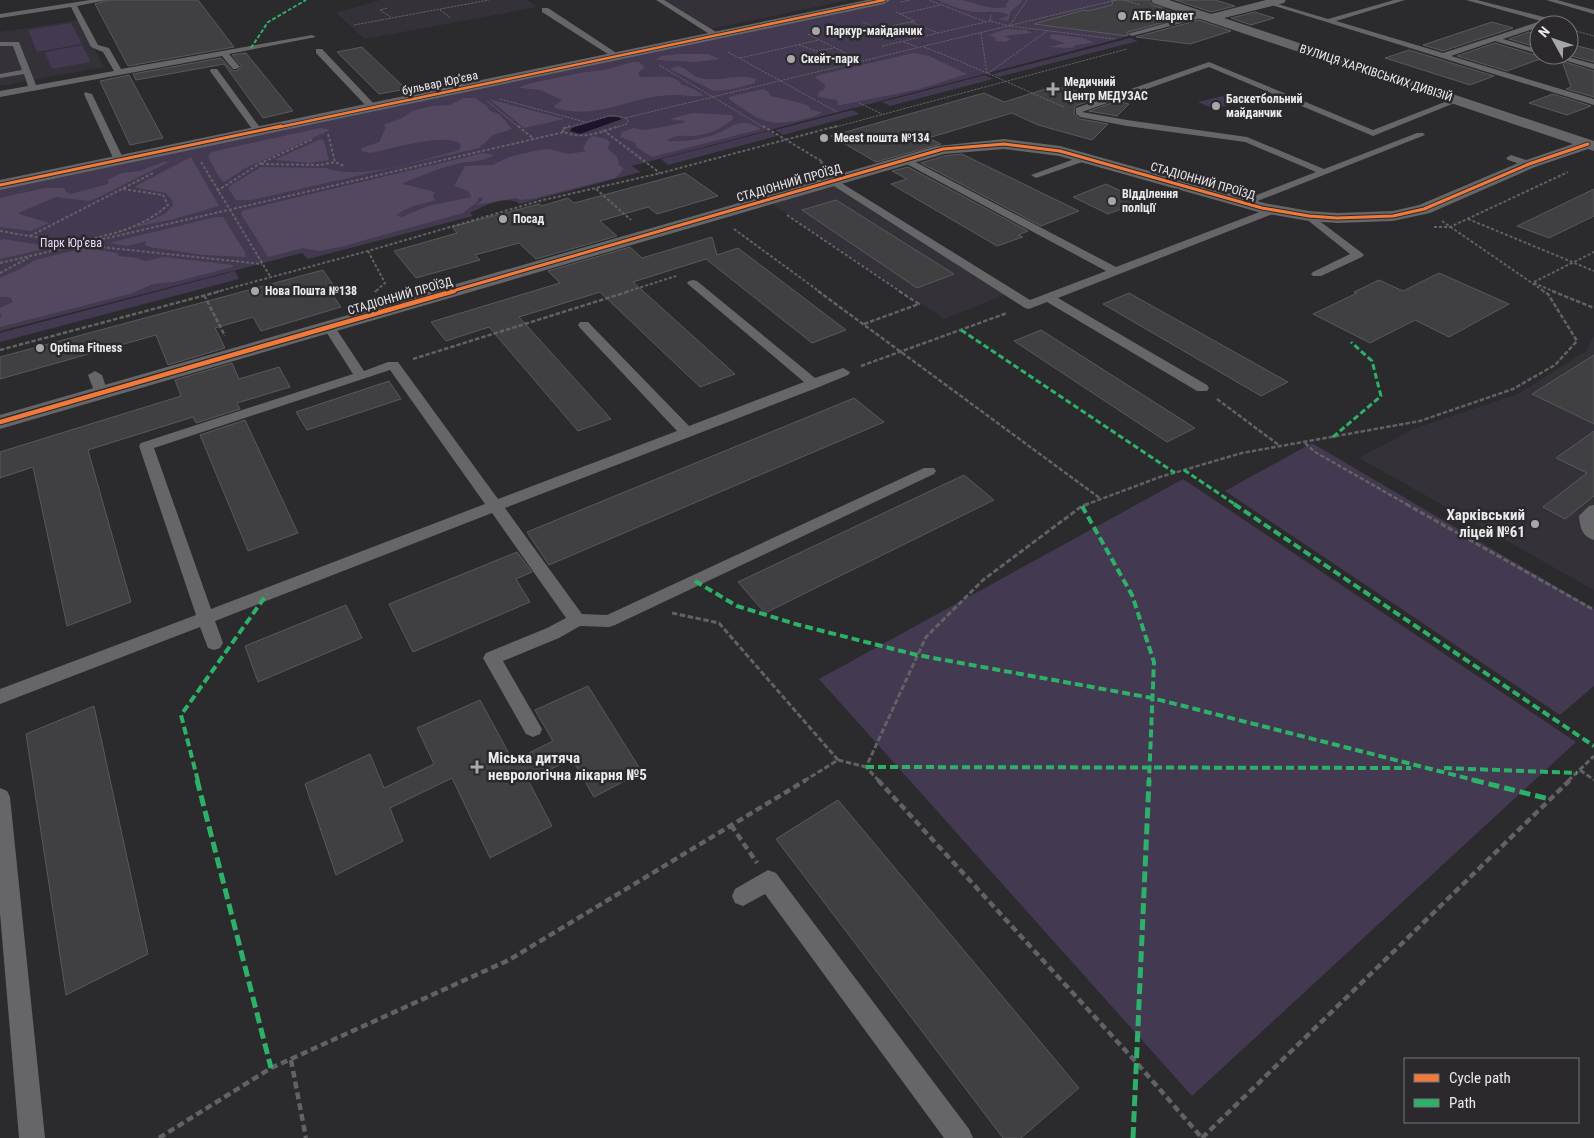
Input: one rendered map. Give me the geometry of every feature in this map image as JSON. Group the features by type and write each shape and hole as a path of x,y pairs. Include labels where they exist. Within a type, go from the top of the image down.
{"street":[{"name":"бульвар Юрʼєва","path":"0,185 372,107 473,90 617,56 884,0"},
{"name":"ВУЛИЦЯ ХАРКІВСЬКИХ ДИВІЗІЙ","path":"1157,0 1592,144"},
{"path":"1207,16 1274,2"},
{"name":"СТАДІОННИЙ ПРОЇЗД","path":"0,422 98,384 234,354 943,149 1004,144 1060,151 1244,203 1309,216 1337,218 1393,216 1424,209 1529,164 1592,144"}],"lane":[{"path":"0,16 104,0"},
{"path":"658,0 710,36"},
{"path":"1328,21 1402,0"},
{"path":"1443,56 1549,21 1469,0"},
{"path":"1548,0 1594,12"},
{"path":"1274,2 1328,21 1594,102"},
{"path":"73,5 95,47 106,50 119,72"},
{"path":"545,10 617,56"},
{"path":"1132,34 1207,16"},
{"path":"0,94 312,37"},
{"path":"1495,39 1529,49"},
{"path":"0,44 16,44 33,88"},
{"path":"319,52 372,107"},
{"path":"224,53 236,67"},
{"path":"1579,63 1594,67"},
{"path":"1080,112 1209,64 1373,133 1458,100"},
{"path":"0,76 26,71"},
{"path":"214,71 258,131"},
{"path":"88,94 119,160"},
{"path":"1080,112 1127,123 1247,140 1324,172"},
{"path":"1244,203 1420,135"},
{"path":"1036,175 1085,158"},
{"path":"1511,158 1529,164"},
{"path":"906,160 1116,272"},
{"path":"831,181 1029,305 1274,210"},
{"path":"1309,216 1358,255 1317,274"},
{"path":"693,283 814,384"},
{"path":"1049,298 1202,388"},
{"path":"337,324 361,376"},
{"path":"584,326 687,433"},
{"path":"214,642 146,446 393,365 577,620"},
{"path":"0,697 844,372"},
{"path":"533,729 492,658 553,633 577,620 609,621 929,471"},
{"path":"1594,510 1587,516 1588,528 1594,535"},
{"path":"0,797 32,1138"},
{"path":"744,896 768,880 960,1138"}],"path":[{"path":"354,25 489,0"},
{"path":"929,0 986,22"},
{"path":"1010,26 1027,0"},
{"path":"1101,0 1110,2"},
{"path":"564,132 562,129 564,128 612,115 625,118 1116,0"},
{"path":"388,8 380,10 391,18"},
{"path":"439,9 451,18"},
{"path":"879,29 915,21 900,14"},
{"path":"990,21 991,15"},
{"path":"856,20 879,29 918,38"},
{"path":"882,46 990,21 1010,26 1118,39"},
{"path":"911,22 939,33"},
{"path":"987,74 1047,30"},
{"path":"804,32 862,61"},
{"path":"1579,32 1594,36"},
{"path":"981,33 987,74"},
{"path":"710,36 740,58 837,112"},
{"path":"740,58 819,40"},
{"path":"904,42 918,48"},
{"path":"798,45 816,51 834,48"},
{"path":"923,46 1080,112"},
{"path":"0,350 368,251 455,224 661,173 1135,46"},
{"path":"652,62 714,96 823,162 814,165"},
{"path":"473,90 586,122"},
{"path":"473,90 534,139"},
{"path":"859,102 882,114"},
{"path":"0,263 564,132 570,136 578,136 627,124 628,120 625,118"},
{"path":"602,130 661,173"},
{"path":"332,132 328,133 335,162"},
{"path":"217,191 260,164 320,136"},
{"path":"200,160 228,210 270,277"},
{"path":"260,164 320,165 335,162 344,166"},
{"path":"1450,226 1576,169"},
{"path":"29,236 158,171"},
{"path":"596,188 648,235"},
{"path":"68,243 120,232 156,217 168,205 163,195 123,189"},
{"path":"766,200 919,304 864,324"},
{"path":"866,767 926,637 983,580 1082,506 1160,477 1242,453 1420,421 1513,389 1555,364 1577,341 1548,294 1424,209"},
{"path":"715,215 1102,499"},
{"path":"1468,218 1594,271"},
{"path":"0,231 78,245 262,264"},
{"path":"337,324 384,283 368,251"},
{"path":"1534,282 1594,252"},
{"path":"0,273 33,255"},
{"path":"393,365 682,274 693,283"},
{"path":"1527,280 1594,308"},
{"path":"204,295 234,354"},
{"path":"844,372 1029,305"},
{"path":"1202,388 1281,446"},
{"path":"1304,442 1315,452 1594,610"},
{"path":"641,606 719,623 838,760 866,767 1136,1062 1202,1138 1594,756"},
{"path":"159,1138 272,1068 509,960 838,760"},
{"path":"1580,770 1594,780"},
{"path":"731,825 768,880"},
{"path":"291,1060 306,1138"}],"shaded area":[{"path":"380,0 527,0 538,7 365,39 336,13"},
{"path":"662,0 849,0 711,29"},
{"path":"937,0 961,0 996,8 1007,7 1006,5 1009,0 1021,0 1022,2 1011,11 1008,21 999,19 1008,16 1007,14 970,11"},
{"path":"80,20 104,67 0,86 0,32"},
{"path":"1006,29 1026,30 1032,33 1004,36 1011,39 1005,42 996,41 996,38 989,35"},
{"path":"1052,34 1084,38 1094,43 1075,45 1072,48 1050,47 1065,43 1049,38"},
{"path":"913,53 929,56 967,74 920,89 841,105 838,105 837,100 818,97 819,92 824,90 825,85 815,77 819,75"},
{"path":"708,54 720,59 695,62 656,60 661,56"},
{"path":"639,62 643,65 644,68 638,73 640,77 661,76 676,79 680,84 704,95 666,95 580,112 556,108 554,106 562,100 540,90 520,88 528,84 579,73 604,70"},
{"path":"677,66 684,68 694,76 704,79 749,77 756,79 755,83 733,89 714,91 670,69"},
{"path":"763,89 768,91 771,96 804,104 809,106 811,110 822,112 800,120 778,123 770,122 762,120 729,99 729,97"},
{"path":"463,98 475,98 487,106 489,110 500,115 512,129 493,135 479,148 252,200 236,200 228,188 261,167 326,168 356,172 373,171 456,151 460,149 461,144 443,140 418,142 371,153 361,151 362,148 379,142 386,127 383,125 402,118 412,111 432,106 450,105"},
{"path":"489,99 564,119 524,128"},
{"path":"694,113 732,115 733,119 724,126 710,132 694,136 677,136 670,138 668,141 695,140 711,136 741,123 753,125 761,129 652,157 636,147 636,143 620,137 622,132 633,128 645,130 683,123 686,121 669,119"},
{"path":"608,117 622,119 580,134 570,131 572,128"},
{"path":"320,128 329,129 246,168 224,182 219,177 208,157 211,152"},
{"path":"593,136 607,139 610,142 608,149 617,157 619,165 624,169 615,178 531,199 521,200 516,198 477,205 483,199 479,197 477,202 463,213 340,247 319,251 303,248 268,257 241,214 242,211 248,209 483,153 494,155 485,159 443,168 404,183 435,192 433,198 436,200 410,207 396,215 402,217 428,206 472,197 468,191 454,186 465,166 493,165 509,157 539,150 548,149 569,154 586,151 583,148 588,139"},
{"path":"321,139 324,141 329,160 309,163 274,160"},
{"path":"191,157 219,206 174,219 135,227 165,214 173,205 172,200 166,193 136,188 136,186"},
{"path":"163,162 169,162 95,199 89,201 56,197 20,212 19,214 49,223 31,231 0,227 0,198 45,188 64,188 70,194 105,185 109,183 107,180 122,173 140,171"},
{"path":"831,181 1009,293 944,319 766,200"},
{"path":"215,217 223,217 245,252 246,257 203,255 149,247 145,245 146,241 127,246 109,243"},
{"path":"4,239 53,247 0,259 0,240"},
{"path":"85,248 118,253 118,256 145,261 164,257 233,265 233,267 174,282 153,284 133,293 0,327 2,315 0,308 13,302 10,297 0,297 0,278 35,260"},
{"name":"Харківський ліцей №61","path":"1594,336 1594,590 1359,458 1413,429 1518,394 1586,351"}],"green space":[{"name":"Парк Юр’єва","path":"890,0 1144,0 1167,8 1163,9 1184,17 1118,39 632,166 641,172 520,204 509,200 495,202 470,213 473,216 308,259 302,253 0,331 0,189"},
{"path":"71,23 82,44 37,52 28,30"},
{"path":"1130,38 1138,41 999,77 992,74"},
{"path":"82,45 91,62 52,69 45,52"},
{"path":"985,75 993,79 890,106 882,102"},
{"name":"Баскетбольний майданчик","path":"1222,96 1238,103 1214,109 1198,102"},
{"path":"852,110 860,114 783,135 775,130"},
{"path":"769,131 777,136 668,165 661,159"},
{"path":"235,271 239,279 0,342 0,333"},
{"path":"1312,443 1594,609 1594,686 1560,715 1225,491"},
{"path":"1183,479 1576,742 1192,1096 819,679"}],"building":[{"path":"109,0 198,0 234,47 128,66 95,4"},
{"path":"1113,0 1149,0 1152,5 1185,16 1127,32 1127,36 1034,24 1084,10 1088,11 1112,5"},
{"path":"1175,0 1215,0 1235,6 1211,12"},
{"path":"1255,12 1274,18 1251,25 1231,18"},
{"path":"1199,20 1231,31 1190,44 1136,37"},
{"path":"1492,22 1513,28 1443,51 1423,45"},
{"path":"1529,32 1529,45 1509,39"},
{"path":"1495,43 1529,53 1529,63 1507,71 1457,56"},
{"path":"1579,46 1594,50 1594,62 1579,58"},
{"path":"362,47 406,89 379,94 337,52"},
{"path":"1409,50 1494,76 1470,85 1385,58"},
{"path":"246,53 293,111 263,118 224,64 136,80 133,74 221,58 232,70 236,71 242,67 232,55"},
{"path":"1563,65 1575,65 1594,71 1594,97 1566,89 1571,87"},
{"path":"129,75 163,138 130,145 100,81"},
{"path":"1055,86 1101,97 1075,106 1074,114 1080,119 1108,124 1092,140 1038,125 1012,113 928,138 941,144 876,162 831,136 984,93 1004,102"},
{"path":"1553,94 1591,106 1567,115 1529,103"},
{"path":"1117,101 1129,104 1117,116 1089,111"},
{"path":"962,154 1079,211 1041,226 921,163 944,156"},
{"path":"908,167 1028,231 1018,235 1023,237 997,246 891,184 907,179 892,171"},
{"path":"685,173 718,196 657,214 648,207 600,221 617,236 536,259 519,243 475,255 480,260 416,278 394,251 457,233 452,227 568,198 574,203"},
{"path":"1106,184 1142,201 1108,214 1073,197"},
{"path":"1594,189 1594,216 1549,238 1517,226"},
{"path":"836,200 954,274 917,288 802,210"},
{"path":"712,237 717,255 738,248 846,330 812,343 706,259 633,282 735,374 700,387 600,292 519,317 611,419 578,431 489,327 446,341 431,322 560,283 548,271 630,247 642,258"},
{"path":"323,270 337,291 332,294 341,307 261,331 253,317 215,328 225,348 168,365 156,335 0,379 0,357"},
{"path":"1439,273 1509,304 1449,337 1415,320 1370,343 1313,314 1379,280 1403,291"},
{"path":"1129,293 1288,382 1261,396 1103,304"},
{"path":"1041,330 1195,428 1167,442 1014,341"},
{"path":"1594,355 1594,424 1532,394"},
{"path":"232,363 239,379 279,367 290,387 237,403 240,409 196,423 193,417 88,450 131,602 67,626 33,467 0,478 0,452 181,396 175,380"},
{"path":"389,381 401,399 307,430 296,412"},
{"path":"854,398 884,422 549,565 527,532"},
{"path":"245,420 298,533 248,551 200,435"},
{"path":"1594,431 1594,496 1565,519 1543,507 1587,473 1556,458"},
{"path":"964,475 994,500 765,613 738,582"},
{"path":"517,552 532,572 516,579 530,602 413,652 389,604"},
{"path":"346,605 362,638 258,682 245,646"},
{"path":"588,686 642,772 594,797 572,759 528,780 552,826 490,858 452,778 390,808 403,841 336,875 305,784 370,754 384,788 434,764 417,728 480,700 513,761 553,741 535,710"},
{"path":"94,706 148,954 66,995 26,734"},
{"path":"838,800 1079,1088 1021,1138 1003,1138 776,839"}],"marked path":[{"path":"251,48 268,22 306,0"},
{"path":"961,330 1175,473"},
{"path":"1333,437 1381,396 1372,361 1351,342"},
{"path":"1184,470 1594,746"},
{"path":"1082,506 1132,595 1154,662 1133,1138"},
{"path":"695,581 737,606 799,625 917,655 1152,698 1549,799"},
{"path":"267,594 181,715 271,1068"},
{"path":"866,767 1411,768"},
{"path":"1444,768 1577,773"}],"cycle path":[{"path":"0,185 884,0"},
{"path":"0,422 943,149 1004,144 1060,151 1262,208 1309,216 1337,218 1393,216 1424,209 1529,164 1588,144"}],"place":[{"name":"АТБ-Маркет","path":"1122,16"},
{"name":"Паркур-майданчик","path":"816,31"},
{"name":"Скейт-парк","path":"791,59"},
{"name":"Медичний Центр МЕДУЗАС","path":"1053,89"},
{"name":"Баскетбольний майданчик","path":"1216,106"},
{"name":"Meest пошта №134","path":"824,138"},
{"name":"Відділення поліції","path":"1112,201"},
{"name":"Посад","path":"503,219"},
{"name":"Нова Пошта №138","path":"255,291"},
{"name":"Optima Fitness","path":"40,348"},
{"name":"Харківський ліцей №61","path":"1535,524"},
{"name":"Міська дитяча неврологічна лікарня №5","path":"477,767"}]}
